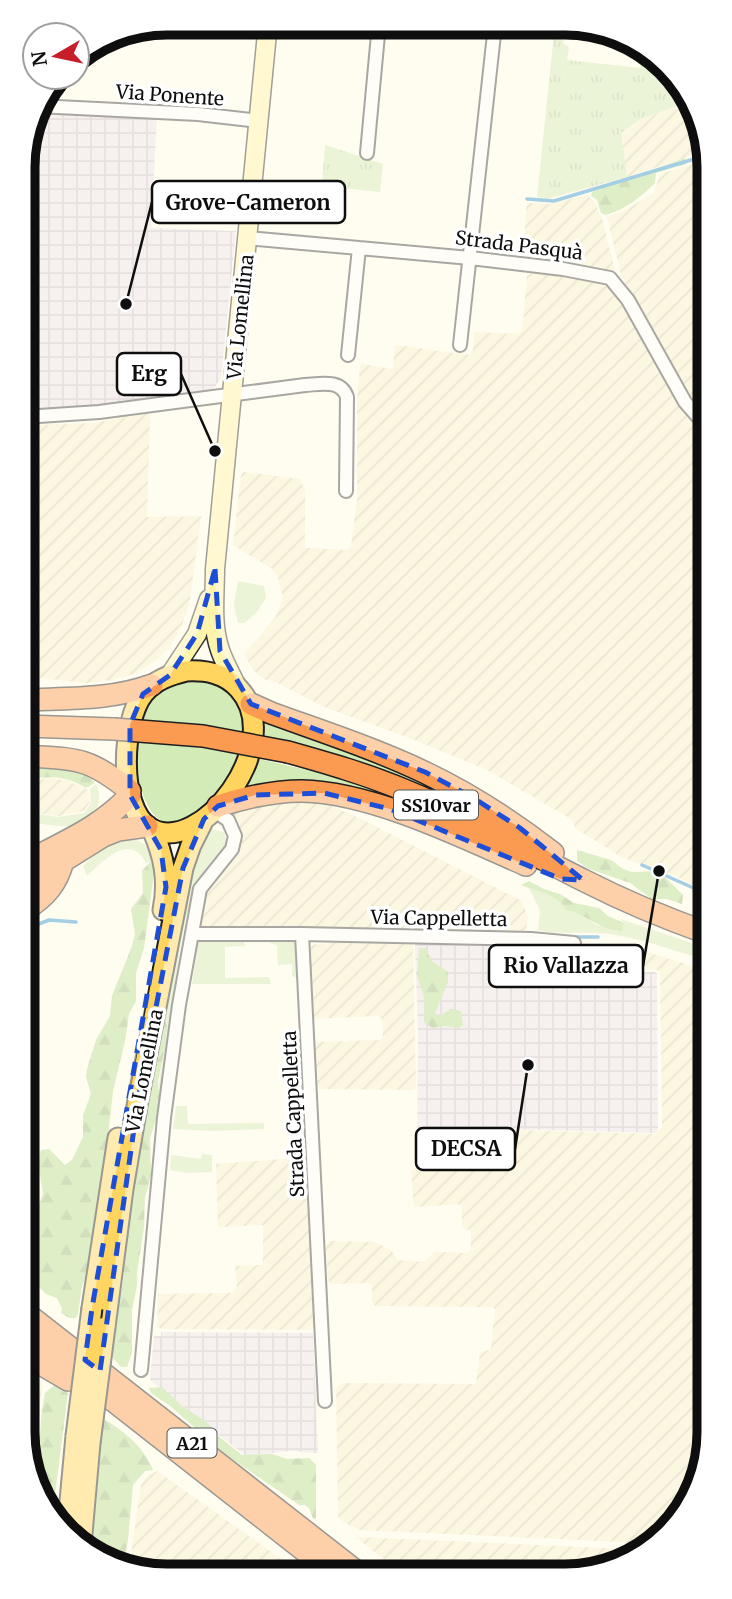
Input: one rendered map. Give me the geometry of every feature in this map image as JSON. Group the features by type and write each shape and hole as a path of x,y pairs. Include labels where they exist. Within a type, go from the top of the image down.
{"highway":[{"path":"35,699 132,693 161,680"},
{"path":"251,704 425,772 472,797 520,828 572,868 580,878"},
{"name":"SS10var","path":"35,726 203,736 288,752 351,769 463,817 646,910 697,929"},
{"path":"35,757 79,760 91,764 130,793 112,814 35,857"},
{"path":"84,830 99,817 107,799 103,779 91,764"},
{"path":"212,812 255,795 304,791 324,793 415,818 561,879 580,878"},
{"path":"35,878 103,836 118,830 150,828"},
{"path":"35,903 43,898 58,878 63,861"},
{"name":"A21","path":"35,1324 347,1564"},
{"name":"A21","path":"35,1325 171,1446 322,1564"},
{"path":"35,1361 171,1446"}],"main road":[{"name":"Via Lomellina","path":"215,569 267,35"},
{"path":"161,680 186,671 205,671 226,677 251,704 255,725 248,762 212,812 194,826 176,832 150,828 135,809 130,793 127,754 130,725 137,704 161,680 197,634 215,569"},
{"path":"215,569 214,619 217,637 220,651 236,685"},
{"name":"Via Lomellina","path":"83,1440 105,1327 138,1100 183,868 191,845 212,812"},
{"name":"Via Lomellina","path":"83,1440 92,1308 110,1183 165,902 164,860 150,828"},
{"path":"69,1520 83,1440"},
{"path":"81,1532 83,1440"}],"street":[{"path":"367,153 378,35"},
{"path":"460,345 494,35"},
{"name":"Via Ponente","path":"52,103 259,121"},
{"name":"Strada Pasquà","path":"247,239 470,258 563,269 610,278 628,300 685,402 697,416"},
{"path":"348,355 359,248"},
{"path":"35,416 99,412 305,385 335,384 341,387 347,397 346,491"},
{"path":"141,1370 164,1118 179,1005 202,884 223,860 235,836 232,825 212,812"},
{"path":"192,934 302,934"},
{"name":"Via Cappelletta","path":"302,934 517,939 574,943"},
{"name":"Strada Cappelletta","path":"302,934 325,1401"}],"highlighted area":[{"path":"215,569 220,651 251,704 425,772 472,797 520,828 583,880 561,879 390,809 324,793 255,795 218,806 204,819 183,868 138,1100 100,1371 85,1360 92,1308 166,887 161,850 130,795 130,725 143,694 170,675 197,634"}],"shaded area":[{"path":"681,105 692,133 696,155 627,177 621,134 641,119"},
{"path":"48,110 157,117 151,228 236,231 221,378 211,392 95,410 35,413 35,223 40,134"},
{"path":"697,163 697,409 632,297 620,271 607,217 654,193 660,174"},
{"path":"588,195 596,204 602,218 615,271 564,261 527,260 523,253 527,203 549,204"},
{"path":"536,272 585,277 612,289 697,424 697,886 664,871 623,858 575,828 571,819 487,770 324,707 278,683 264,679 254,671 244,654 275,618 283,598 278,577 271,568 233,545 243,472 300,479 305,490 305,548 348,550 351,546 357,499 357,400 360,366 362,364 393,369 395,345 469,355 473,351 474,333 522,332 527,275"},
{"path":"150,413 147,517 201,516 190,600 182,625 170,647 154,662 134,674 87,683 35,677 37,425 93,423"},
{"path":"53,778 69,781 88,790 90,802 84,811 58,816 35,813 35,780"},
{"path":"263,798 325,803 359,818 522,901 528,917 526,930 517,933 199,930 204,892 236,856 242,844 239,824 232,814 235,810"},
{"path":"420,941 563,946 592,971 657,973 658,1131 502,1129 501,1150 497,1155 419,1156 415,945"},
{"path":"337,942 411,944 413,947 416,1087 413,1090 320,1089 316,1086 316,1042 381,1040 383,1037 382,1019 378,1016 314,1019 312,1016 308,949 312,945"},
{"path":"600,943 636,949 697,967 697,1440 687,1482 664,1519 630,1547 625,1542 360,1530 343,1522 338,1516 336,1388 342,1383 474,1384 480,1353 491,1349 495,1309 375,1306 372,1302 372,1286 369,1283 331,1284 328,1280 326,1245 329,1241 375,1242 391,1250 398,1260 424,1262 435,1252 467,1253 471,1250 471,1230 463,1229 462,1206 414,1207 411,1171 417,1167 493,1161 505,1155 506,1130 656,1134 662,1127 660,972 655,969 606,970 597,945"},
{"path":"309,1157 312,1251 309,1254 312,1256 314,1328 161,1329 157,1326 158,1294 233,1293 237,1287 235,1266 263,1265 263,1225 218,1227 216,1164"},
{"path":"161,1332 313,1333 318,1453 290,1451 246,1456 150,1380 154,1336 161,1336"},
{"path":"35,1378 42,1382 36,1448"},
{"path":"157,1471 288,1564 159,1564 130,1558 141,1485 147,1476"},
{"path":"356,1537 625,1549 582,1563 389,1564"}],"green space":[{"path":"554,35 564,35 563,44 569,47 567,60 640,68 641,59 645,62 670,87 681,105 641,119 621,133 627,177 547,199 537,197"},
{"path":"325,145 383,164 380,192 322,186"},
{"path":"685,158 686,164 656,173 655,183 633,202 614,212 606,215 601,213 597,200 591,196 592,192"},
{"path":"238,581 264,586 266,598 256,613 244,623 238,623 234,605"},
{"path":"201,677 230,690 250,724 233,774 220,793 200,811 179,823 162,821 149,808 141,788 136,739 140,717 148,701 159,690"},
{"path":"258,712 422,775 511,831 422,786 376,768 259,738"},
{"path":"255,758 337,777 421,807 414,810 239,795"},
{"path":"35,768 72,769 80,771 95,783 86,788 63,778 35,778"},
{"path":"96,784 99,803 97,809 84,822 66,826 35,823 35,814 58,817 84,813 91,803 90,789"},
{"path":"210,829 224,832 228,844 197,883 191,899 185,898 196,852"},
{"path":"131,838 146,846 153,861 146,863 139,854 124,849 108,857 87,876 83,866 99,850 109,844"},
{"path":"577,850 611,860 632,872 659,871 683,895 682,904 667,899 652,899 630,883 587,868 577,861"},
{"path":"150,862 155,866 144,948 136,973 136,1001 129,1014 113,1091 104,1172 88,1273 82,1286 78,1314 76,1318 69,1318 61,1313 57,1298 46,1294 35,1283 35,1222 43,1194 40,1156 41,1150 49,1149 65,1165 72,1160 83,1137 83,1115 91,1094 86,1077 87,1069 96,1040 110,1016 112,996 132,946 135,934 131,909 143,893 142,871"},
{"path":"529,881 574,903 599,908 608,916 624,923 622,931 607,928 566,910 552,896 521,885"},
{"path":"529,888 550,895 566,910 579,913 595,924 617,931 624,923 620,919 697,945 697,957 616,935 538,930 540,910"},
{"path":"184,899 190,900 180,947 159,1101 167,1039 166,1019 158,1044"},
{"path":"199,936 242,936 245,946 225,947 225,978 269,977 271,984 192,984"},
{"path":"271,937 293,937 297,941 298,978 292,976 292,964 278,965 277,945 270,943"},
{"path":"419,948 425,948 432,961 448,972 448,982 435,1013 439,1016 451,1009 461,1011 463,1025 459,1028 432,1028 424,1022 424,996 417,976"},
{"path":"165,1018 166,1044 158,1081 160,1108 150,1138 151,1176 145,1197 144,1227 132,1311 132,1353 127,1367 121,1367 113,1358 111,1346 123,1282 130,1200"},
{"path":"176,1106 187,1106 188,1124 264,1123 264,1129 173,1129"},
{"path":"202,1154 212,1155 212,1172 188,1173 170,1170 171,1155 201,1159"},
{"path":"56,1384 68,1393 54,1500 45,1482 38,1458 45,1393"},
{"path":"162,1387 182,1406 208,1423 217,1435 242,1455 272,1454 287,1459 309,1458 316,1465 316,1519 313,1519 305,1505 299,1505 225,1454 151,1393 149,1388"},
{"path":"101,1417 138,1446 153,1470 145,1471 133,1485 125,1557 90,1539 89,1517"}],"waterway":[{"path":"527,199 554,201 696,158"},
{"path":"642,865 697,890"},
{"path":"35,925 49,920 76,922"},
{"path":"573,937 598,937"}],"place":[{"name":"Grove-Cameron","path":"126,304"},
{"name":"Erg","path":"215,451"},
{"name":"Rio Vallazza","path":"659,871"},
{"name":"DECSA","path":"528,1065"}]}
